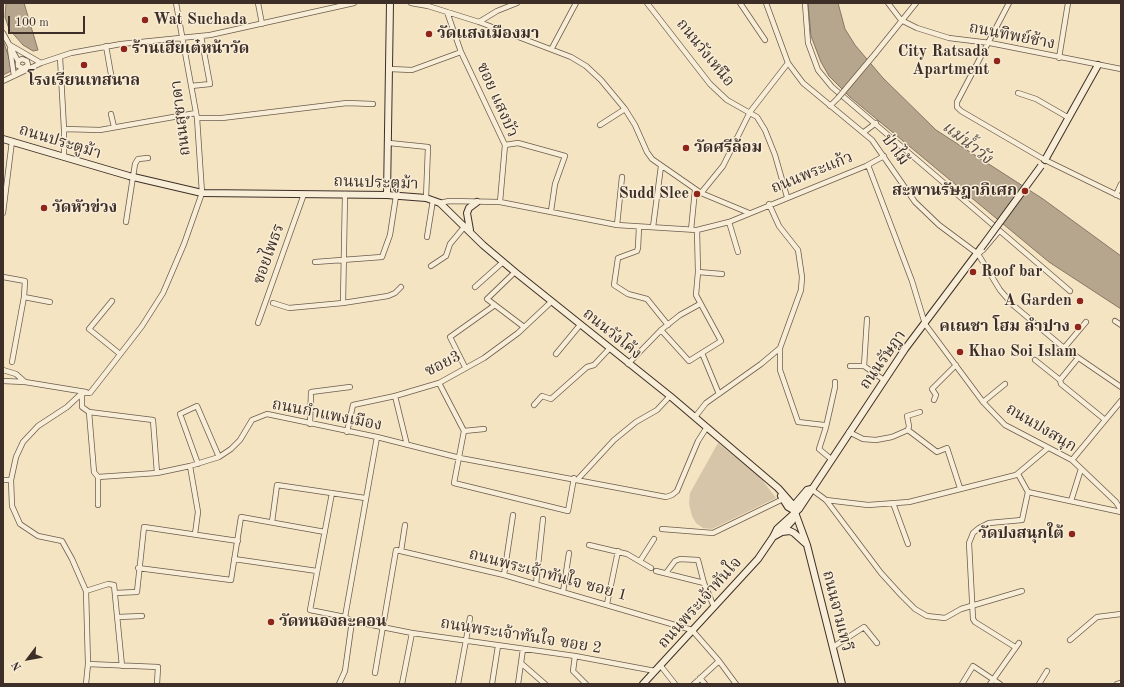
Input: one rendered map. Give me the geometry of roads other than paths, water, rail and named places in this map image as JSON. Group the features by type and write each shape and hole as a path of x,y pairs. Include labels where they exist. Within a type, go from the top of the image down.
{"main road":[{"path":"388,195 390,3"},
{"path":"1045,160 1098,65"},
{"name":"ถนนประตูม้า","path":"3,139 132,176 202,193 388,195 429,199 440,203"},
{"name":"ถนนรัษฎา","path":"795,512 810,494 811,489 905,349 1041,166"},
{"path":"468,228 467,213 469,208 477,202"},
{"name":"ถนนวังโค้ง","path":"440,203 503,262 609,349 670,396 772,481 792,504 795,512"},
{"name":"ถนนวังโค้ง","path":"772,481 788,507 795,512"},
{"name":"ถนนพระเจ้าทันใจ","path":"773,537 782,532 792,521 795,512"},
{"name":"ถนนพระเจ้าทันใจ","path":"643,684 758,559 777,529 795,512"},
{"name":"ถนนจามเทวี","path":"795,512 807,544 842,684"},
{"path":"782,532 790,531 807,544"}],"street":[{"name":"ถนนสุชาดา","path":"176,3 196,115 202,193"},
{"path":"258,3 262,24"},
{"path":"3,81 60,56 106,46 201,36 354,3"},
{"path":"411,3 479,22 552,48 586,66 601,80 626,109 647,152 661,166 695,190 749,213"},
{"path":"479,22 497,10 517,3"},
{"path":"552,48 576,3"},
{"name":"ถนนวังเหนือ","path":"647,3 710,84 727,100 750,112 757,118 765,130 788,197"},
{"path":"740,3 765,40"},
{"name":"ป่าไม้","path":"766,3 788,63 804,83 830,106 864,132 884,156 915,202 939,225 979,251"},
{"path":"805,3 808,43 818,70 832,87 876,123 1070,291"},
{"path":"888,3 901,20"},
{"path":"830,106 875,54 916,3"},
{"path":"1009,3 990,43 957,102 957,107 1045,160 1119,196 1121,184"},
{"path":"1059,58 1068,3"},
{"name":"ซอย แสงบัว","path":"447,12 461,52 505,145 500,202"},
{"name":"ถนนทิพย์ช้าง","path":"901,20 918,28 949,38 990,43 1059,58 1121,69"},
{"path":"3,33 23,63"},
{"path":"191,86 210,84 201,36"},
{"path":"10,45 41,64"},
{"path":"10,45 14,76"},
{"path":"106,46 112,80"},
{"path":"390,69 412,70 461,52"},
{"path":"60,56 64,156"},
{"path":"23,63 41,64"},
{"path":"14,76 23,63"},
{"path":"701,193 723,166 750,112 788,63"},
{"path":"1018,93 1036,99 1069,118"},
{"path":"64,129 100,130 196,115 242,116 347,103 373,104"},
{"path":"600,124 626,109"},
{"path":"111,114 114,127"},
{"path":"864,132 876,123"},
{"path":"3,212 12,141"},
{"path":"389,143 428,147 428,237"},
{"path":"505,145 518,143 565,156 555,184 552,211"},
{"name":"ถนนพระแก้ว","path":"749,213 868,165 884,156"},
{"path":"126,222 132,176 137,160 148,158"},
{"path":"1041,166 1045,160"},
{"path":"868,165 912,281 925,324"},
{"path":"653,227 661,166"},
{"path":"616,225 622,177"},
{"path":"691,230 695,190"},
{"path":"90,393 142,326 163,293 184,244 202,193"},
{"name":"ซอยไพธร","path":"258,323 304,194"},
{"path":"343,303 345,194"},
{"path":"315,262 382,257 390,235 396,196"},
{"name":"ถนนประตูม้า","path":"440,203 500,202 552,211 616,225 691,230 697,230 729,222 749,213"},
{"path":"769,204 779,226 798,250 802,277 801,290 780,348 780,370 784,388 798,422 824,425 826,427"},
{"path":"729,222 738,252"},
{"path":"639,227 637,251 618,258 614,285 628,294 647,299 668,325"},
{"path":"431,266 446,256 450,244 468,228"},
{"path":"661,330 689,361 721,341 696,296 698,272 697,230"},
{"path":"1000,231 983,250 979,251 1005,296 1064,348 1121,387"},
{"path":"475,287 503,262"},
{"path":"515,272 487,299 524,326"},
{"path":"698,272 722,274"},
{"path":"3,277 24,280 24,298 12,362"},
{"path":"273,303 289,308 343,303 388,296 395,293 401,287"},
{"path":"24,298 50,302"},
{"path":"112,301 89,329 120,354"},
{"name":"ซอย3","path":"346,432 353,405 395,396 439,383 465,367 484,358 551,302"},
{"path":"628,364 661,330 680,315 700,304"},
{"path":"465,367 450,337 495,305"},
{"path":"864,366 867,319"},
{"path":"1115,321 1121,325"},
{"path":"1064,348 1086,322"},
{"name":"ถนนปงสนุก","path":"925,324 982,402 1005,425 1072,460 1116,502 1121,511"},
{"path":"556,354 580,325"},
{"path":"695,417 706,403 761,364 780,348"},
{"path":"534,405 542,396 551,399 587,367 594,365 609,349"},
{"path":"702,353 719,394"},
{"path":"1060,380 1078,358"},
{"path":"1035,360 1060,380 1060,384 1104,419"},
{"path":"934,400 936,394 932,389 956,365"},
{"path":"850,366 864,366 884,380"},
{"path":"3,370 16,374 25,382"},
{"path":"3,381 75,388 90,393"},
{"path":"831,459 819,450 826,427 835,382"},
{"path":"439,383 464,431 454,483 568,511 576,479 614,440 636,422 657,410 670,396"},
{"path":"982,402 1005,384"},
{"path":"310,424 311,392 350,388"},
{"path":"86,684 88,664 86,591 72,559 62,541 38,536 20,524 12,506 10,480 16,457 31,432 67,407 82,393 90,393"},
{"path":"82,393 82,408 89,412 150,418 154,423 156,473"},
{"path":"395,396 407,445"},
{"path":"1072,460 1104,419 1121,401"},
{"path":"198,464 180,414 197,406 219,457"},
{"path":"89,412 94,472 98,477 98,505"},
{"path":"908,430 909,426 907,416 920,412"},
{"name":"ถนนกำแพงเมือง","path":"98,477 156,473 198,464 219,457 231,449 240,440 252,420 266,414 346,432 377,437 460,458 666,497 672,495 682,481 698,441 707,427"},
{"path":"464,431 484,429"},
{"path":"849,432 863,439 876,440 892,437 908,430"},
{"path":"908,430 936,452 947,448 960,488"},
{"path":"345,617 377,437"},
{"path":"826,500 868,505 909,502 960,488 1002,480 1018,474 1048,448"},
{"path":"190,466 198,512 195,534"},
{"path":"1070,501 1081,469"},
{"path":"1016,647 975,622 973,619 969,543 973,533 989,523 1022,520 1028,492 1018,474"},
{"path":"3,480 10,480"},
{"path":"272,522 277,485 365,498"},
{"path":"811,489 826,500 880,573 915,609 927,616 945,618 972,605 1022,591"},
{"path":"1028,492 1121,511"},
{"name":"ถนนพระเจ้าทันใจ ซอย 2","path":"332,493 310,610 345,617 352,621 412,632 498,646 575,656 655,671"},
{"path":"662,529 713,533 783,499"},
{"path":"893,503 908,544"},
{"path":"504,575 513,515"},
{"path":"138,568 231,580 241,517 324,532"},
{"path":"536,584 543,519"},
{"path":"375,673 398,550 405,525"},
{"path":"115,593 137,592 138,568 144,527 238,541"},
{"path":"640,562 654,539"},
{"path":"589,545 618,551 651,568"},
{"name":"ถนนพระเจ้าทันใจ ซอย 1","path":"398,550 504,575 692,630"},
{"path":"607,604 618,551"},
{"path":"563,592 569,553"},
{"path":"234,559 317,571"},
{"path":"666,573 674,561 680,559 698,560 704,582 714,607"},
{"path":"656,571 704,582"},
{"path":"86,591 108,584 114,585 122,666"},
{"path":"1070,640 1097,616 1121,614"},
{"path":"118,617 142,616"},
{"path":"458,684 470,618"},
{"path":"339,684 345,671 352,621"},
{"path":"833,647 864,627 877,643"},
{"path":"692,630 719,661 736,684"},
{"path":"402,684 412,632"},
{"path":"990,684 1019,642"},
{"path":"492,684 498,646"},
{"path":"518,684 523,649"},
{"path":"575,656 573,671 586,684"},
{"path":"694,684 719,661"},
{"path":"88,664 158,667 157,684"},
{"path":"522,664 544,684"},
{"path":"660,665 675,684"},
{"path":"962,684 973,666 1000,684"},
{"path":"1039,684 1047,671"},
{"path":"700,678 705,684"},
{"path":"1117,684 1121,683"}],"place":[{"name":"Wat Suchada","path":"145,20"},
{"name":"วัดแสงเมืองมา","path":"429,34"},
{"name":"ร้านเฮียเต๋หน้าวัด","path":"124,49"},
{"name":"City Ratsada Apartment","path":"997,61"},
{"name":"โรงเรียนเทสนาล","path":"84,65"},
{"name":"วัดศรีล้อม","path":"686,148"},
{"name":"สะพานรัษฎาภิเศก","path":"1025,191"},
{"name":"Sudd Slee","path":"697,194"},
{"name":"วัดหัวข่วง","path":"44,208"},
{"name":"Roof bar","path":"973,272"},
{"name":"A Garden","path":"1080,301"},
{"name":"คเณชา โฮม ลำปาง","path":"1078,327"},
{"name":"Khao Soi Islam","path":"960,352"},
{"name":"วัดปงสนุกใต้","path":"1072,534"},
{"name":"วัดหนองละคอน","path":"271,622"}],"water label":[{"name":"แม่น้ำวัง","path":"967,143"}]}
